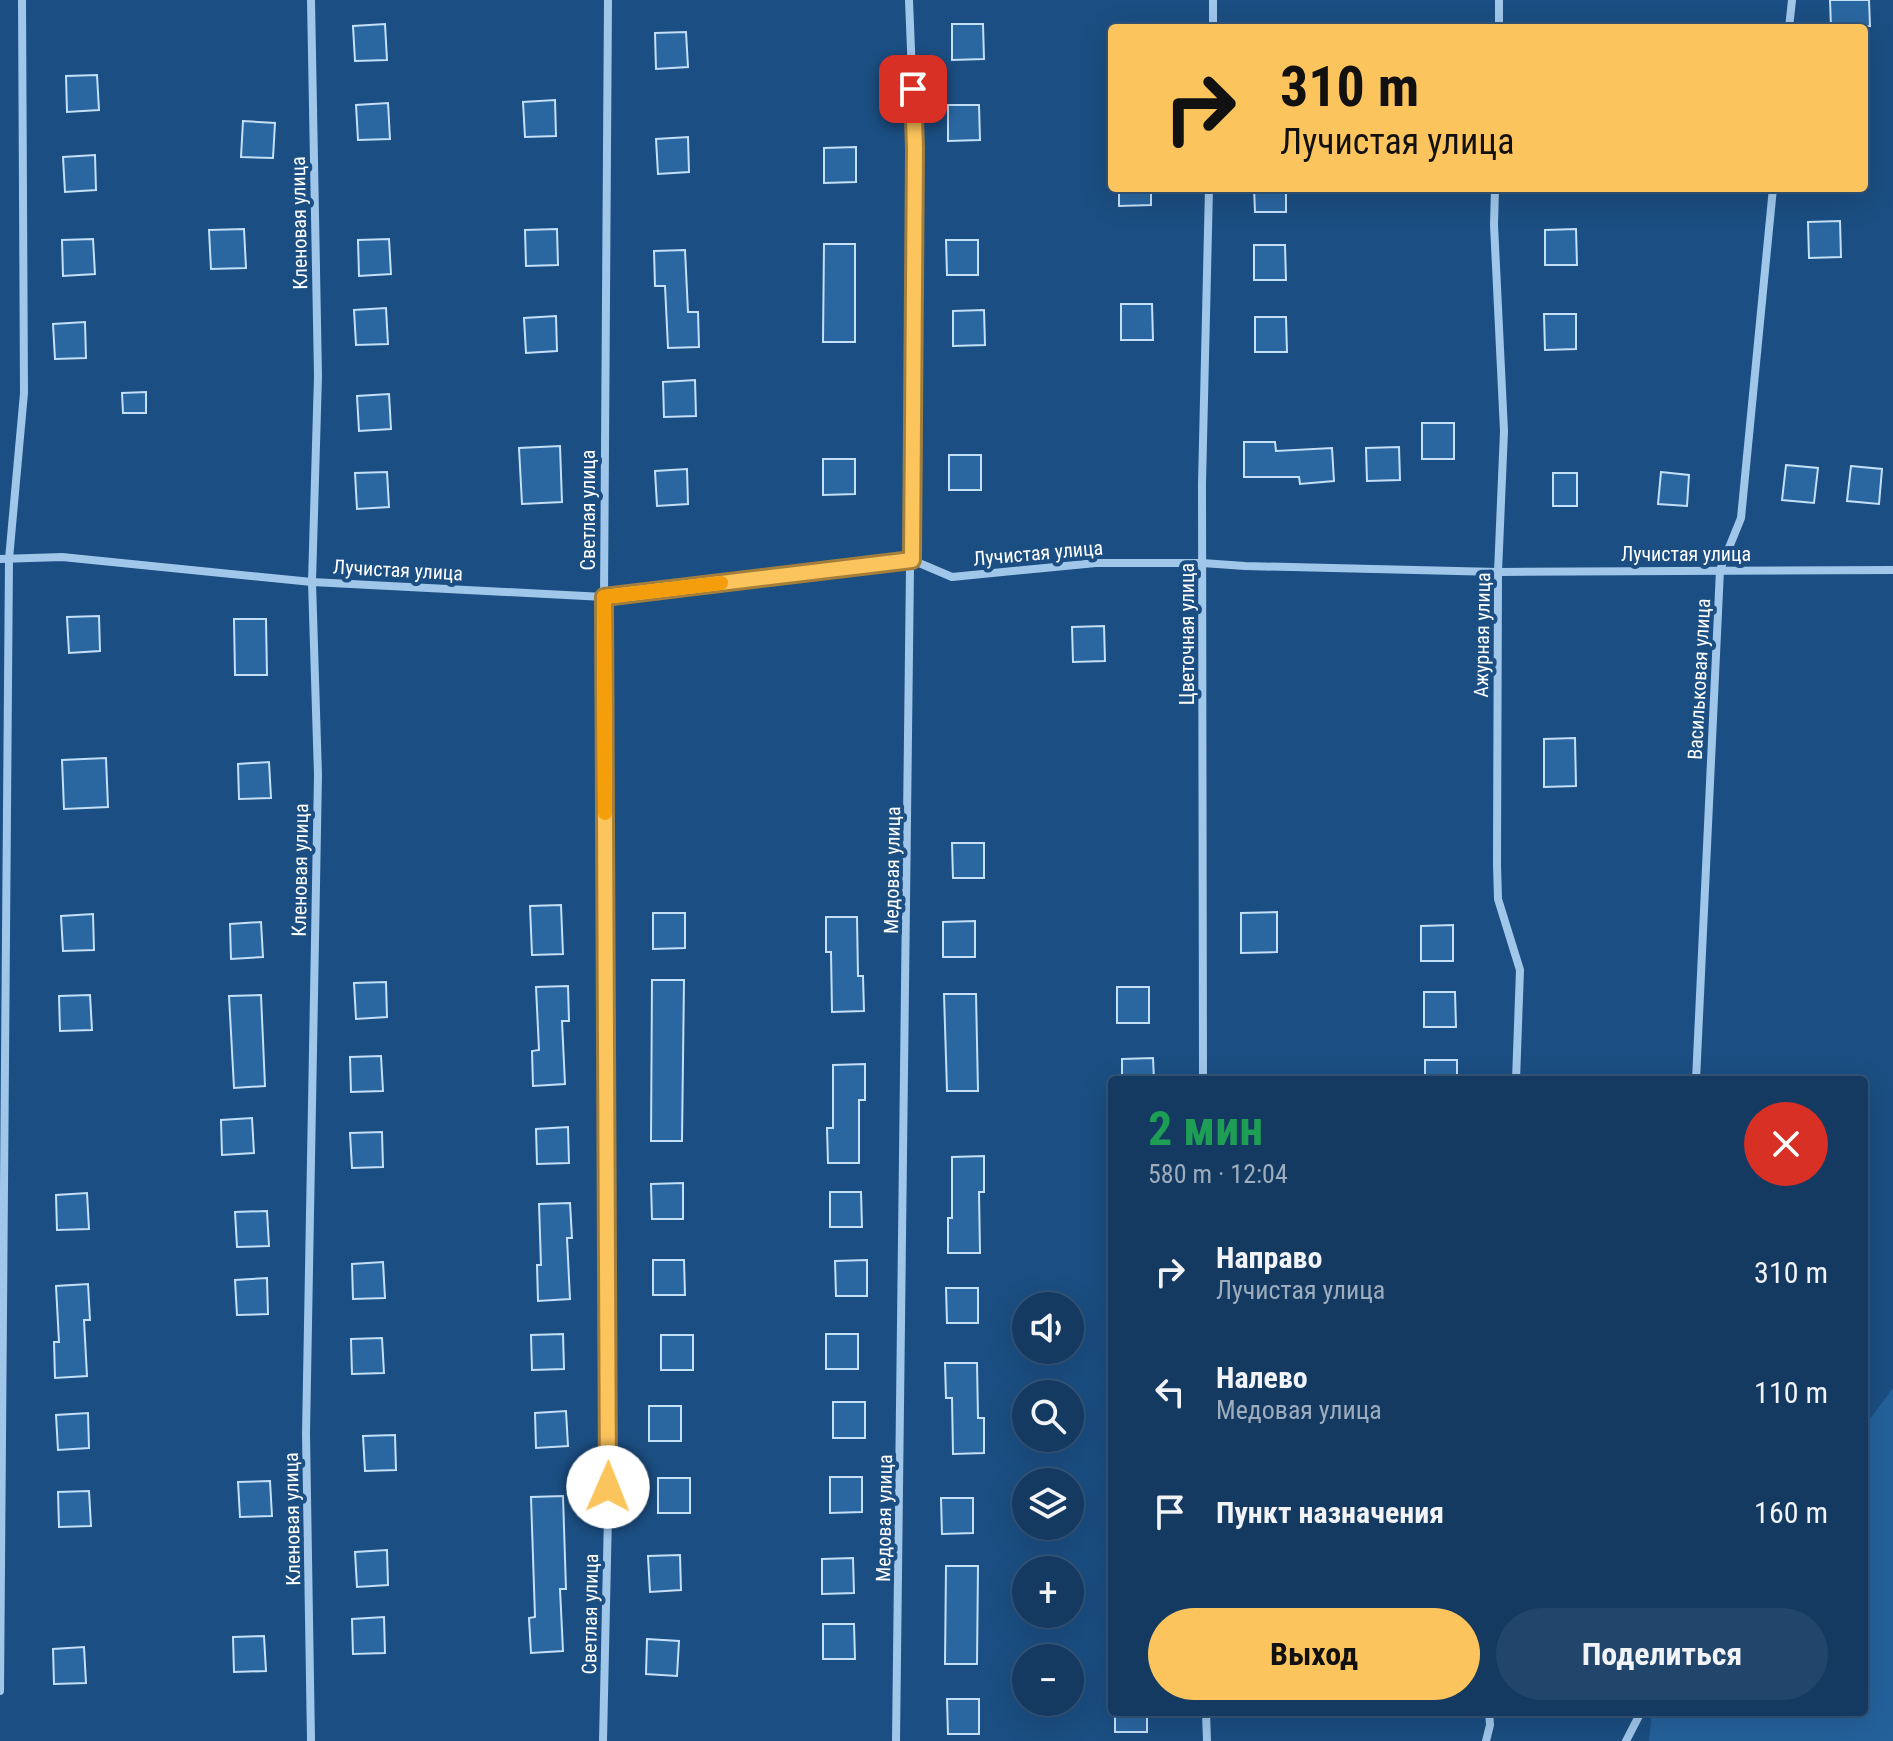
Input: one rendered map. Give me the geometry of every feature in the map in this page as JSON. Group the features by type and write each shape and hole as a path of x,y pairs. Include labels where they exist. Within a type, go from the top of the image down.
{"street":[{"path":"0,1691 4,559 24,393 22,0"},
{"name":"Кленовая улица","path":"311,0 318,376 312,582 318,775 306,1434 311,1741"},
{"name":"Светлая улица","path":"603,1741 610,1424 604,597 608,0"},
{"name":"Медовая улица","path":"896,1741 912,560 915,149 909,0"},
{"path":"1213,0 1213,24"},
{"path":"1499,0 1499,24"},
{"path":"1789,24 1792,0"},
{"name":"Цветочная улица","path":"1203,1076 1202,563 1209,192"},
{"name":"Ажурная улица","path":"1495,192 1504,431 1498,572 1498,899 1520,970 1516,1076"},
{"name":"Васильковая улица","path":"1696,1076 1720,570 1741,518 1773,192"},
{"name":"Лучистая улица","path":"4,559 62,557 312,582 604,597 912,560 952,577 1096,563 1498,572 1893,570"},
{"path":"1206,1716 1207,1741"},
{"path":"1486,1741 1489,1716"},
{"path":"1626,1741 1639,1716"}],"shaded area":[{"path":"1893,1388 1893,1741 1649,1741 1652,1716 1868,1716 1868,1422"}],"building":[{"path":"1830,0 1869,0 1870,26 1831,24"},
{"path":"385,24 387,60 355,61 353,26"},
{"path":"952,24 983,24 984,59 952,60"},
{"path":"686,32 688,67 656,69 655,33"},
{"path":"97,75 99,110 67,112 66,76"},
{"path":"555,100 556,136 525,137 523,102"},
{"path":"388,103 390,139 358,140 356,105"},
{"path":"948,105 979,105 980,140 948,141"},
{"path":"243,121 275,123 273,158 241,157"},
{"path":"688,137 689,172 658,174 656,139"},
{"path":"856,147 856,182 824,183 824,148"},
{"path":"95,155 96,190 65,192 63,157"},
{"path":"1119,192 1151,192 1151,205 1119,206"},
{"path":"1254,192 1286,192 1286,212 1255,212"},
{"path":"1840,221 1841,257 1809,258 1808,222"},
{"path":"244,229 246,268 211,269 209,230"},
{"path":"557,229 558,265 526,266 525,230"},
{"path":"1576,229 1577,265 1545,265 1545,230"},
{"path":"93,239 95,274 63,276 62,240"},
{"path":"389,239 391,274 359,276 358,240"},
{"path":"946,240 978,240 978,275 947,275"},
{"path":"824,244 855,244 855,342 823,342"},
{"path":"1254,245 1285,245 1286,280 1254,280"},
{"path":"685,250 688,312 698,312 699,347 668,348 665,286 655,286 654,251"},
{"path":"1121,304 1152,304 1153,340 1121,340"},
{"path":"386,308 388,344 356,345 354,310"},
{"path":"984,310 985,345 953,346 953,311"},
{"path":"1544,314 1576,314 1576,349 1545,350"},
{"path":"556,316 557,351 526,353 524,318"},
{"path":"1255,317 1286,317 1287,352 1255,352"},
{"path":"85,322 86,358 55,359 53,324"},
{"path":"695,380 696,416 664,417 663,382"},
{"path":"146,392 146,413 123,413 122,393"},
{"path":"389,394 391,429 359,431 357,396"},
{"path":"1422,423 1454,423 1454,459 1422,459"},
{"path":"1244,442 1275,442 1276,451 1332,448 1334,481 1300,484 1299,477 1244,477"},
{"path":"560,446 562,502 522,504 519,448"},
{"path":"1399,447 1400,480 1367,481 1366,448"},
{"path":"949,455 981,455 981,490 949,490"},
{"path":"823,459 855,459 855,494 823,495"},
{"path":"1786,465 1818,468 1814,503 1782,500"},
{"path":"1851,466 1882,469 1879,504 1847,501"},
{"path":"687,469 688,504 657,506 655,471"},
{"path":"387,472 389,507 357,509 355,473"},
{"path":"1661,472 1689,475 1687,506 1658,504"},
{"path":"1553,473 1577,473 1577,506 1553,506"},
{"path":"99,616 100,651 69,653 67,617"},
{"path":"234,619 266,619 267,675 235,675"},
{"path":"1104,626 1105,661 1073,662 1072,627"},
{"path":"1575,738 1576,786 1544,787 1544,739"},
{"path":"106,758 108,807 64,809 62,760"},
{"path":"269,762 271,798 239,799 238,764"},
{"path":"952,843 984,843 984,878 953,878"},
{"path":"561,905 563,954 532,955 530,906"},
{"path":"1277,912 1277,952 1241,953 1241,913"},
{"path":"653,913 685,913 685,948 653,949"},
{"path":"93,914 94,950 63,951 61,916"},
{"path":"826,917 857,917 858,976 863,976 864,1011 832,1012 831,952 826,952"},
{"path":"975,921 975,957 943,957 943,922"},
{"path":"261,922 263,957 231,959 230,924"},
{"path":"1453,925 1453,961 1421,961 1421,926"},
{"path":"652,980 684,980 682,1141 651,1141"},
{"path":"386,982 387,1017 356,1019 354,983"},
{"path":"568,986 569,1021 562,1021 565,1084 533,1086 532,1051 539,1050 536,987"},
{"path":"1117,987 1149,987 1149,1023 1117,1023"},
{"path":"1424,992 1455,992 1456,1027 1424,1027"},
{"path":"944,994 976,994 978,1091 947,1091"},
{"path":"90,995 92,1030 60,1031 59,996"},
{"path":"261,995 265,1086 234,1088 229,996"},
{"path":"381,1056 383,1091 351,1092 350,1057"},
{"path":"1153,1058 1154,1076 1122,1076 1122,1059"},
{"path":"1425,1060 1457,1060 1457,1076 1425,1076"},
{"path":"865,1064 865,1100 859,1100 859,1163 828,1163 827,1128 833,1128 833,1065"},
{"path":"252,1118 254,1153 222,1155 221,1120"},
{"path":"568,1127 569,1163 537,1164 536,1129"},
{"path":"382,1132 383,1167 352,1168 350,1133"},
{"path":"984,1156 984,1192 979,1192 980,1253 948,1253 948,1218 952,1218 952,1157"},
{"path":"683,1183 683,1219 652,1219 651,1184"},
{"path":"830,1192 861,1192 862,1227 830,1227"},
{"path":"87,1193 89,1229 57,1230 56,1195"},
{"path":"570,1203 572,1238 567,1238 570,1299 538,1301 537,1265 541,1265 539,1204"},
{"path":"267,1211 269,1246 237,1247 235,1212"},
{"path":"653,1260 684,1260 685,1295 653,1295"},
{"path":"867,1260 867,1296 836,1296 835,1261"},
{"path":"383,1262 385,1298 353,1299 352,1264"},
{"path":"267,1278 268,1314 237,1315 235,1280"},
{"path":"88,1284 90,1320 84,1320 87,1376 55,1378 54,1342 59,1342 56,1286"},
{"path":"946,1288 978,1288 978,1323 947,1323"},
{"path":"563,1334 564,1369 532,1370 531,1335"},
{"path":"826,1334 858,1334 858,1369 826,1369"},
{"path":"661,1335 693,1335 693,1370 661,1370"},
{"path":"382,1338 384,1373 352,1374 351,1339"},
{"path":"945,1363 977,1363 978,1418 984,1418 984,1453 953,1454 952,1398 946,1398"},
{"path":"833,1402 865,1402 865,1438 833,1438"},
{"path":"649,1406 681,1406 681,1441 649,1441"},
{"path":"566,1411 568,1446 536,1448 535,1413"},
{"path":"88,1413 89,1448 58,1450 56,1415"},
{"path":"395,1435 396,1470 365,1471 363,1436"},
{"path":"830,1477 862,1477 862,1512 830,1513"},
{"path":"658,1478 690,1478 690,1513 658,1513"},
{"path":"270,1481 272,1516 240,1517 238,1482"},
{"path":"89,1491 91,1526 59,1527 58,1492"},
{"path":"563,1496 566,1589 560,1589 563,1651 531,1653 529,1618 535,1617 531,1497"},
{"path":"941,1498 973,1498 973,1533 942,1534"},
{"path":"387,1550 388,1585 357,1587 355,1552"},
{"path":"680,1555 681,1590 650,1592 648,1556"},
{"path":"853,1558 854,1593 822,1594 822,1559"},
{"path":"946,1566 978,1566 977,1664 945,1664"},
{"path":"384,1617 385,1653 353,1654 352,1619"},
{"path":"823,1624 854,1624 855,1659 823,1659"},
{"path":"264,1636 266,1671 234,1672 233,1637"},
{"path":"647,1639 679,1641 677,1676 646,1674"},
{"path":"84,1647 86,1683 54,1684 53,1649"},
{"path":"947,1699 979,1699 979,1734 948,1734"},
{"path":"1115,1716 1147,1716 1147,1732 1115,1732"}],"slow traffic":[{"path":"605,813 604,597 721,583"}],"route":[{"path":"608,1487 604,597 912,560 913,89"}]}
